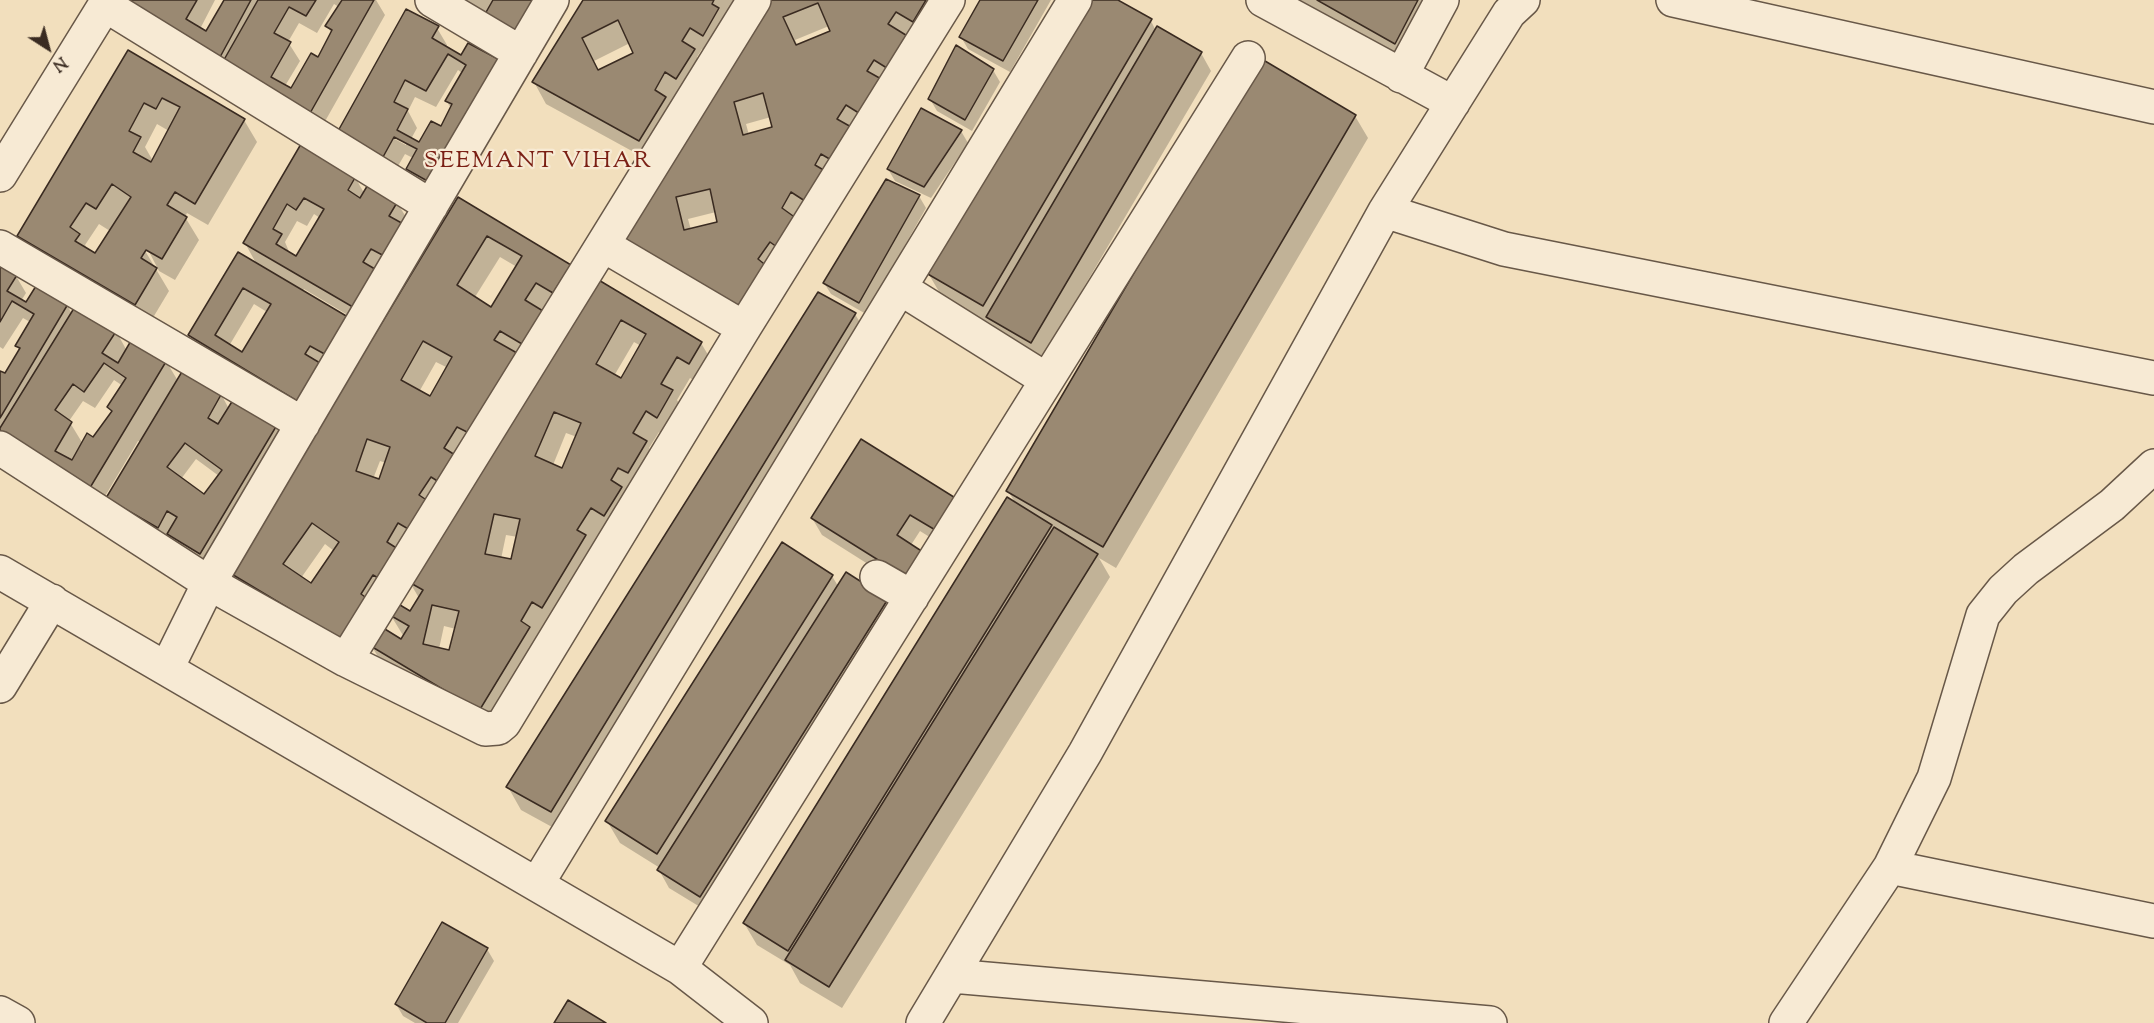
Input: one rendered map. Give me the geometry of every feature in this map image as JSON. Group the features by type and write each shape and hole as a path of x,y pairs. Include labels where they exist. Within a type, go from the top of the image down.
{"street":[{"path":"432,0 521,53"},
{"path":"167,668 209,583 552,0"},
{"path":"346,660 754,0"},
{"path":"0,448 209,583 346,660 485,729 498,728 504,723 744,328 948,0"},
{"path":"537,884 1075,0"},
{"path":"1263,0 1453,103"},
{"path":"1401,76 1442,0"},
{"path":"923,1023 1085,753 1385,211 1509,13 1523,0"},
{"path":"1673,0 2154,107"},
{"path":"0,175 106,3 431,206"},
{"path":"680,968 1248,58"},
{"path":"1385,211 1504,249 2154,378"},
{"path":"603,245 744,328"},
{"path":"0,247 303,424"},
{"path":"900,288 1047,380"},
{"path":"1786,1023 1890,867 1934,778 1983,615 2003,590 2026,569 2112,505 2154,465"},
{"path":"0,572 680,968 751,1023"},
{"path":"877,577 912,597"},
{"path":"0,686 52,601"},
{"path":"1890,867 2154,921"},
{"path":"952,976 1490,1023"},
{"path":"0,1013 18,1023"}],"building":[{"path":"131,0 197,0 186,19 206,31 224,0 251,0 219,59 126,9"},
{"path":"258,0 316,0 306,16 289,7 274,33 291,42 271,77 291,88 311,53 318,57 332,30 325,26 342,0 374,0 309,115 221,65"},
{"path":"493,0 534,0 516,31 485,14"},
{"path":"583,0 714,0 712,4 719,8 703,36 690,28 682,41 695,49 676,79 665,72 655,90 666,97 639,141 532,82","holes":["618,20 633,53 598,70 582,38"]},
{"path":"768,0 926,0 913,22 896,12 888,24 909,37 890,70 874,60 867,71 883,80 862,115 846,105 837,119 853,128 833,161 821,154 815,165 827,172 808,203 791,192 782,208 800,221 781,250 770,242 758,259 768,267 742,310 623,240","holes":["818,3 830,31 796,45 783,17","763,93 772,127 743,135 734,102","710,189 717,222 684,230 676,197"]},
{"path":"980,0 1038,0 1003,61 959,37"},
{"path":"1087,0 1118,0 1152,19 983,306 926,273"},
{"path":"1317,0 1418,0 1395,44"},
{"path":"406,9 439,26 432,38 461,55 468,43 500,60 431,183 406,169 417,149 394,137 383,157 338,131","holes":["448,54 466,65 445,101 452,104 441,126 431,121 419,142 397,130 408,109 394,102 405,80 426,91"]},
{"path":"1157,26 1202,52 1031,343 986,317"},
{"path":"956,45 994,69 965,120 928,99"},
{"path":"128,50 245,119 195,204 175,192 167,205 187,217 162,259 146,250 141,258 157,268 135,305 17,236","holes":["162,98 180,107 151,162 133,152 141,137 129,131 144,103 156,109","112,184 131,197 95,253 75,241 80,234 70,227 86,203 96,209"]},
{"path":"1260,58 1356,115 1103,547 1006,491"},
{"path":"921,108 962,130 924,187 887,169"},
{"path":"301,144 356,176 348,190 360,198 369,183 398,201 389,216 407,226 388,258 371,249 363,262 380,272 358,310 243,243","holes":["304,198 324,209 296,256 276,244 282,234 273,229 287,204 296,210"]},
{"path":"886,179 920,195 859,303 823,283"},
{"path":"458,197 571,265 553,293 536,283 525,300 543,311 522,344 500,331 494,340 517,353 469,433 457,427 444,448 455,455 439,482 431,477 419,495 428,501 410,530 398,523 387,542 398,549 380,579 373,575 361,594 368,599 343,641 230,573","holes":["487,236 522,256 491,307 457,285","423,341 452,357 430,396 401,380","367,439 390,447 379,479 356,471","312,523 339,542 311,583 283,564"]},
{"path":"238,252 353,320 330,357 310,346 305,354 325,366 302,404 188,335","holes":["243,288 271,304 242,352 215,335"]},
{"path":"0,265 17,275 7,291 26,302 36,286 68,304 0,418 0,371 5,373 20,348 15,346 34,314 12,301 0,322"},
{"path":"592,276 702,342 689,364 677,357 661,384 673,390 657,418 646,411 633,433 647,441 628,473 618,468 611,480 622,487 604,516 591,508 577,530 586,535 542,608 532,602 521,621 530,627 479,711 369,645 380,626 401,639 409,626 388,614 395,602 410,611 423,590 407,581","holes":["621,320 646,334 621,378 596,364","554,412 581,423 562,468 535,456","494,514 520,519 511,559 485,554","432,605 459,611 449,650 423,644"]},
{"path":"818,292 856,313 551,812 506,787"},
{"path":"76,305 117,330 102,353 118,363 132,339 167,360 88,491 0,438 0,428","holes":["104,363 126,378 107,407 112,411 93,437 87,433 72,460 55,451 72,422 55,410 73,384 84,392"]},
{"path":"183,370 222,393 208,418 218,424 233,400 277,425 200,554 167,534 177,517 167,511 158,528 106,498","holes":["185,443 222,470 204,494 167,467"]},
{"path":"861,439 957,499 937,531 910,515 897,535 923,552 907,578 811,518"},
{"path":"1007,497 1052,525 788,951 743,923"},
{"path":"1054,527 1098,554 829,987 785,960"},
{"path":"782,542 833,575 657,854 605,821"},
{"path":"846,572 888,599 700,897 657,870"},
{"path":"442,922 488,948 445,1023 427,1023 395,1004"},
{"path":"568,1000 606,1023 554,1023"}],"district":[{"name":"SEEMANT VIHAR","path":"538,163"}]}
